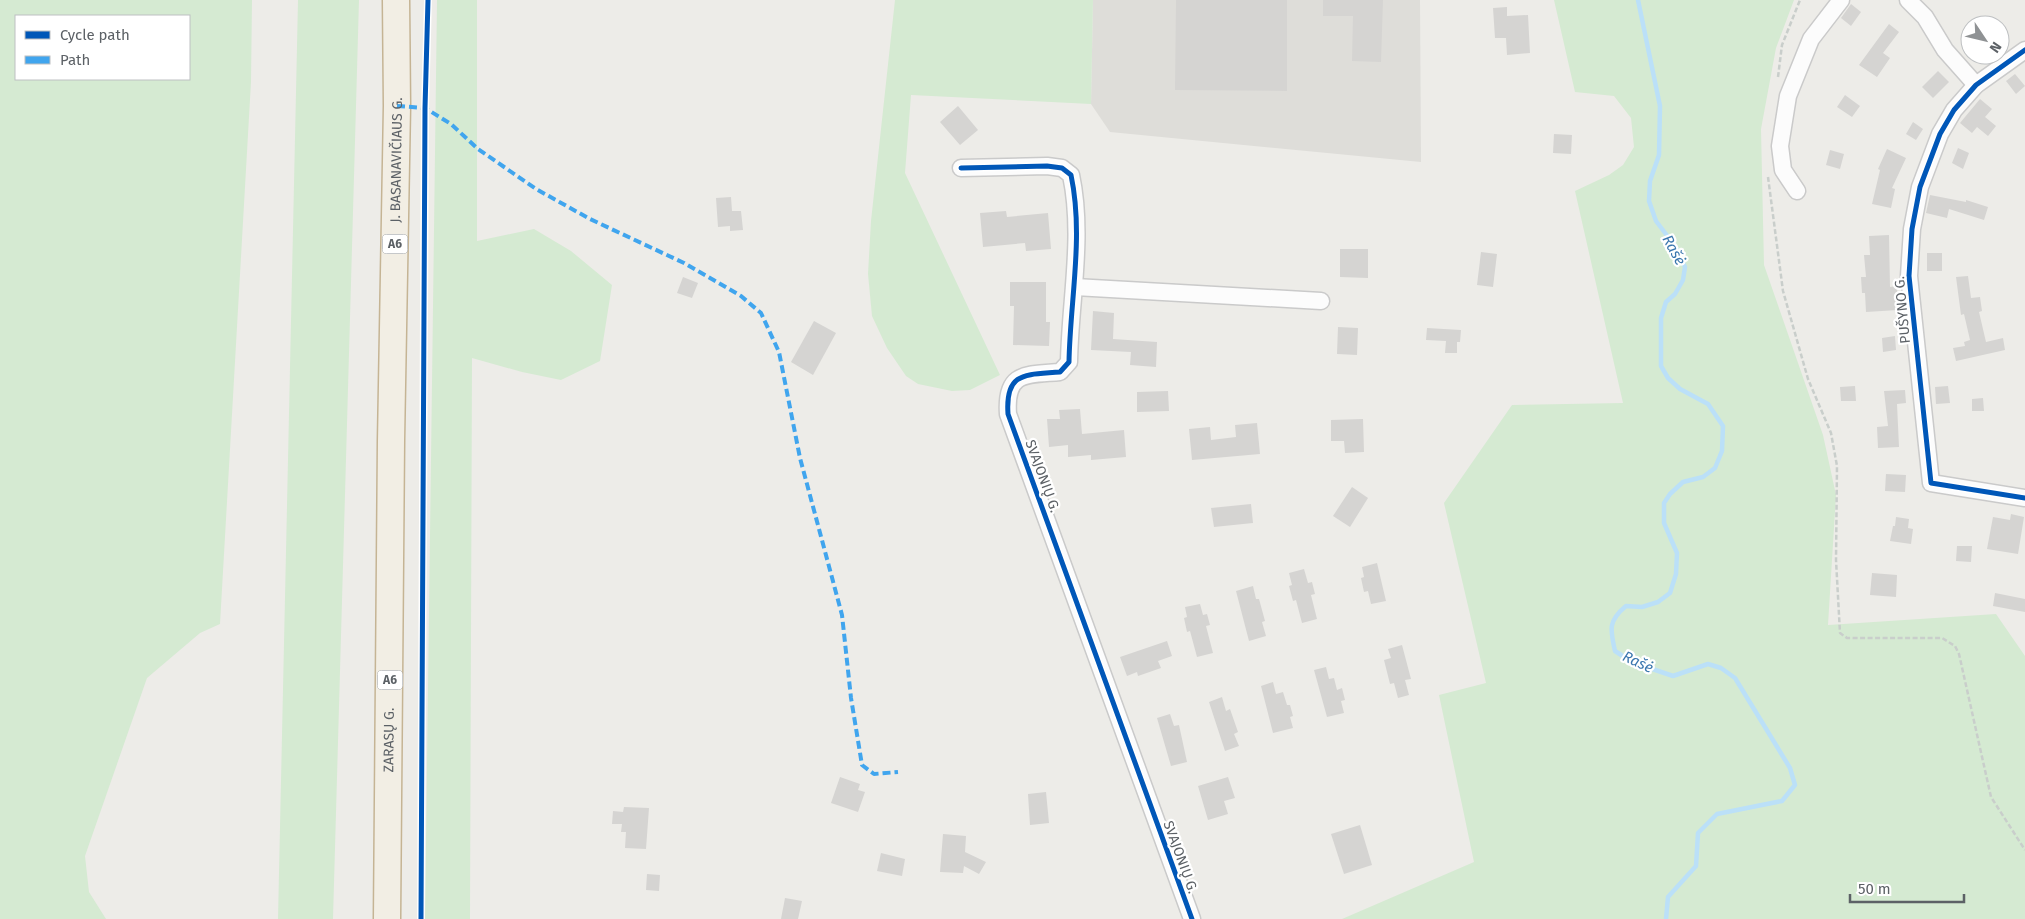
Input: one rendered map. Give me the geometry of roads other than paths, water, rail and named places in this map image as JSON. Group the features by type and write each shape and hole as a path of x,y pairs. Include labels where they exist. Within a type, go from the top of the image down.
{"highway":[{"name":"J. BASANAVIČIAUS G.","path":"391,441 397,106 396,0"},
{"name":"ZARASŲ G.","path":"387,919 391,441"}],"street":[{"path":"1798,191 1783,170 1780,146 1788,96 1811,39 1841,0"},
{"path":"1908,0 1925,17 1945,50 1976,85"},
{"name":"PUŠYNO G.","path":"2025,50 1976,85 1954,110 1940,134 1920,187 1912,229 1909,276 1931,483 2025,498"},
{"name":"SVAJONIŲ G.","path":"961,168 1047,166 1062,168 1071,175 1075,196 1075,287 1070,326 1069,362 1060,372 1026,375 1015,382 1007,395 1008,414 1192,919"},
{"path":"1075,287 1321,300"}],"waterway":[{"name":"Rašė","path":"1638,0 1660,106 1659,155 1650,181 1649,201 1656,221 1675,246 1685,267 1683,280 1675,294 1666,302 1661,318 1661,366 1668,378 1680,389 1708,404 1723,426 1722,451 1715,468 1703,477 1683,482 1670,494 1664,503 1664,523 1677,553 1676,574 1670,593 1658,602 1642,607 1626,606 1620,611 1613,621 1613,643 1615,651 1632,662 1673,676 1708,664 1721,668 1735,678 1790,768 1795,785 1782,801 1717,814 1698,833 1696,866 1668,897 1666,919"}]}
